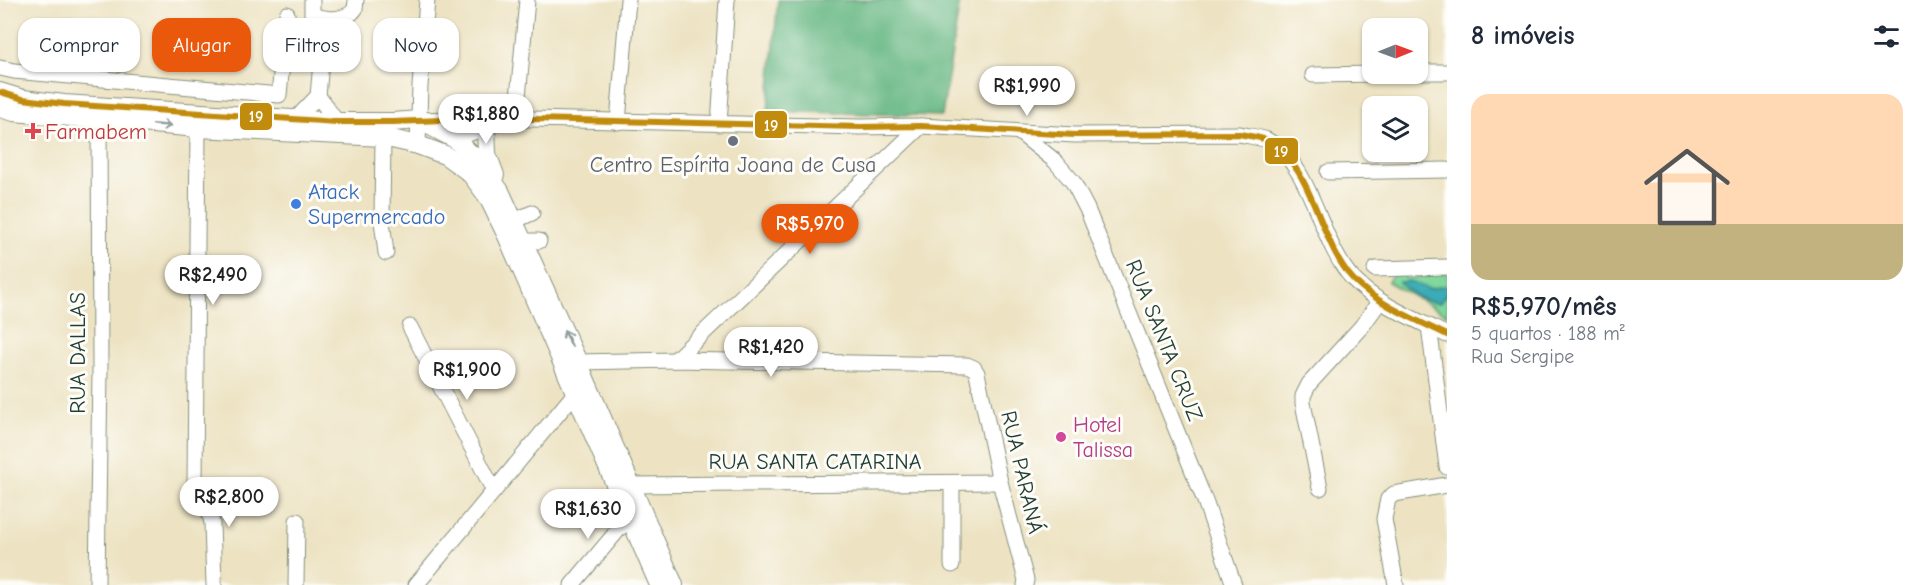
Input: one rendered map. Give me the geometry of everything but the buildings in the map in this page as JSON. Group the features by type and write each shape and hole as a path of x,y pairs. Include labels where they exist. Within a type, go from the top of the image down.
{"main road":[{"path":"0,92 23,99 64,104 337,122 419,120 455,139 479,162 500,191"},
{"path":"0,108 14,112 198,128 383,137 418,145 445,155 470,173 488,197 507,236 659,585"},
{"path":"486,127 485,141 500,191 514,221 531,241 578,362 674,585"}],"street":[{"path":"312,0 312,14 325,18 347,17 355,9 356,0"},
{"path":"418,145 427,0"},
{"path":"510,119 527,0"},
{"path":"618,122 628,0"},
{"path":"719,124 727,0"},
{"path":"0,68 279,95 287,15"},
{"path":"296,119 318,96 320,72"},
{"path":"1428,72 1447,72"},
{"path":"1313,75 1362,74"},
{"path":"318,96 337,122"},
{"path":"419,120 492,118 921,126 1020,133 1146,136 1240,134 1266,140 1284,154 1300,177 1335,250 1352,277 1380,301 1447,335"},
{"path":"455,139 510,119"},
{"name":"RUA DALLAS","path":"97,585 100,370 99,120"},
{"path":"578,362 675,360 921,126"},
{"path":"198,128 195,483 208,507 212,523 214,585"},
{"name":"RUA SANTA CRUZ","path":"1020,133 1055,161 1073,182 1087,209 1205,501 1234,585"},
{"path":"383,137 382,221 386,254"},
{"path":"1328,172 1447,170"},
{"path":"514,221 532,213"},
{"path":"1375,269 1447,267"},
{"path":"1320,488 1303,396 1309,384 1362,326 1380,301"},
{"path":"1430,326 1447,467"},
{"path":"410,327 494,491"},
{"name":"RUA PARANÁ","path":"675,360 958,364 974,368 1026,583"},
{"path":"416,585 576,392"},
{"name":"RUA SANTA CATARINA","path":"631,485 1000,482"},
{"path":"952,483 952,565"},
{"path":"1396,585 1384,519 1388,499 1394,494 1447,485"},
{"path":"572,585 629,517"},
{"path":"296,585 297,521"}],"green space":[{"path":"778,0 960,0 942,116 768,111"},
{"path":"1447,273 1447,315 1388,282 1392,275"}],"water":[{"path":"1409,281 1429,289 1443,286 1447,288 1447,292 1440,303 1427,301 1413,294 1399,282"}],"transit line":[{"name":"19","path":"0,92 23,99 64,104 337,122 492,118 860,127 921,126 1075,135 1240,134 1267,140 1283,152 1295,167 1306,185 1331,245 1353,279 1385,304 1447,335"}],"place":[{"name":"Farmabem","path":"33,131"},
{"name":"Centro Espírita Joana de Cusa","path":"733,141"},
{"name":"Atack Supermercado","path":"296,204"},
{"name":"Hotel Talissa","path":"1061,437"}]}
